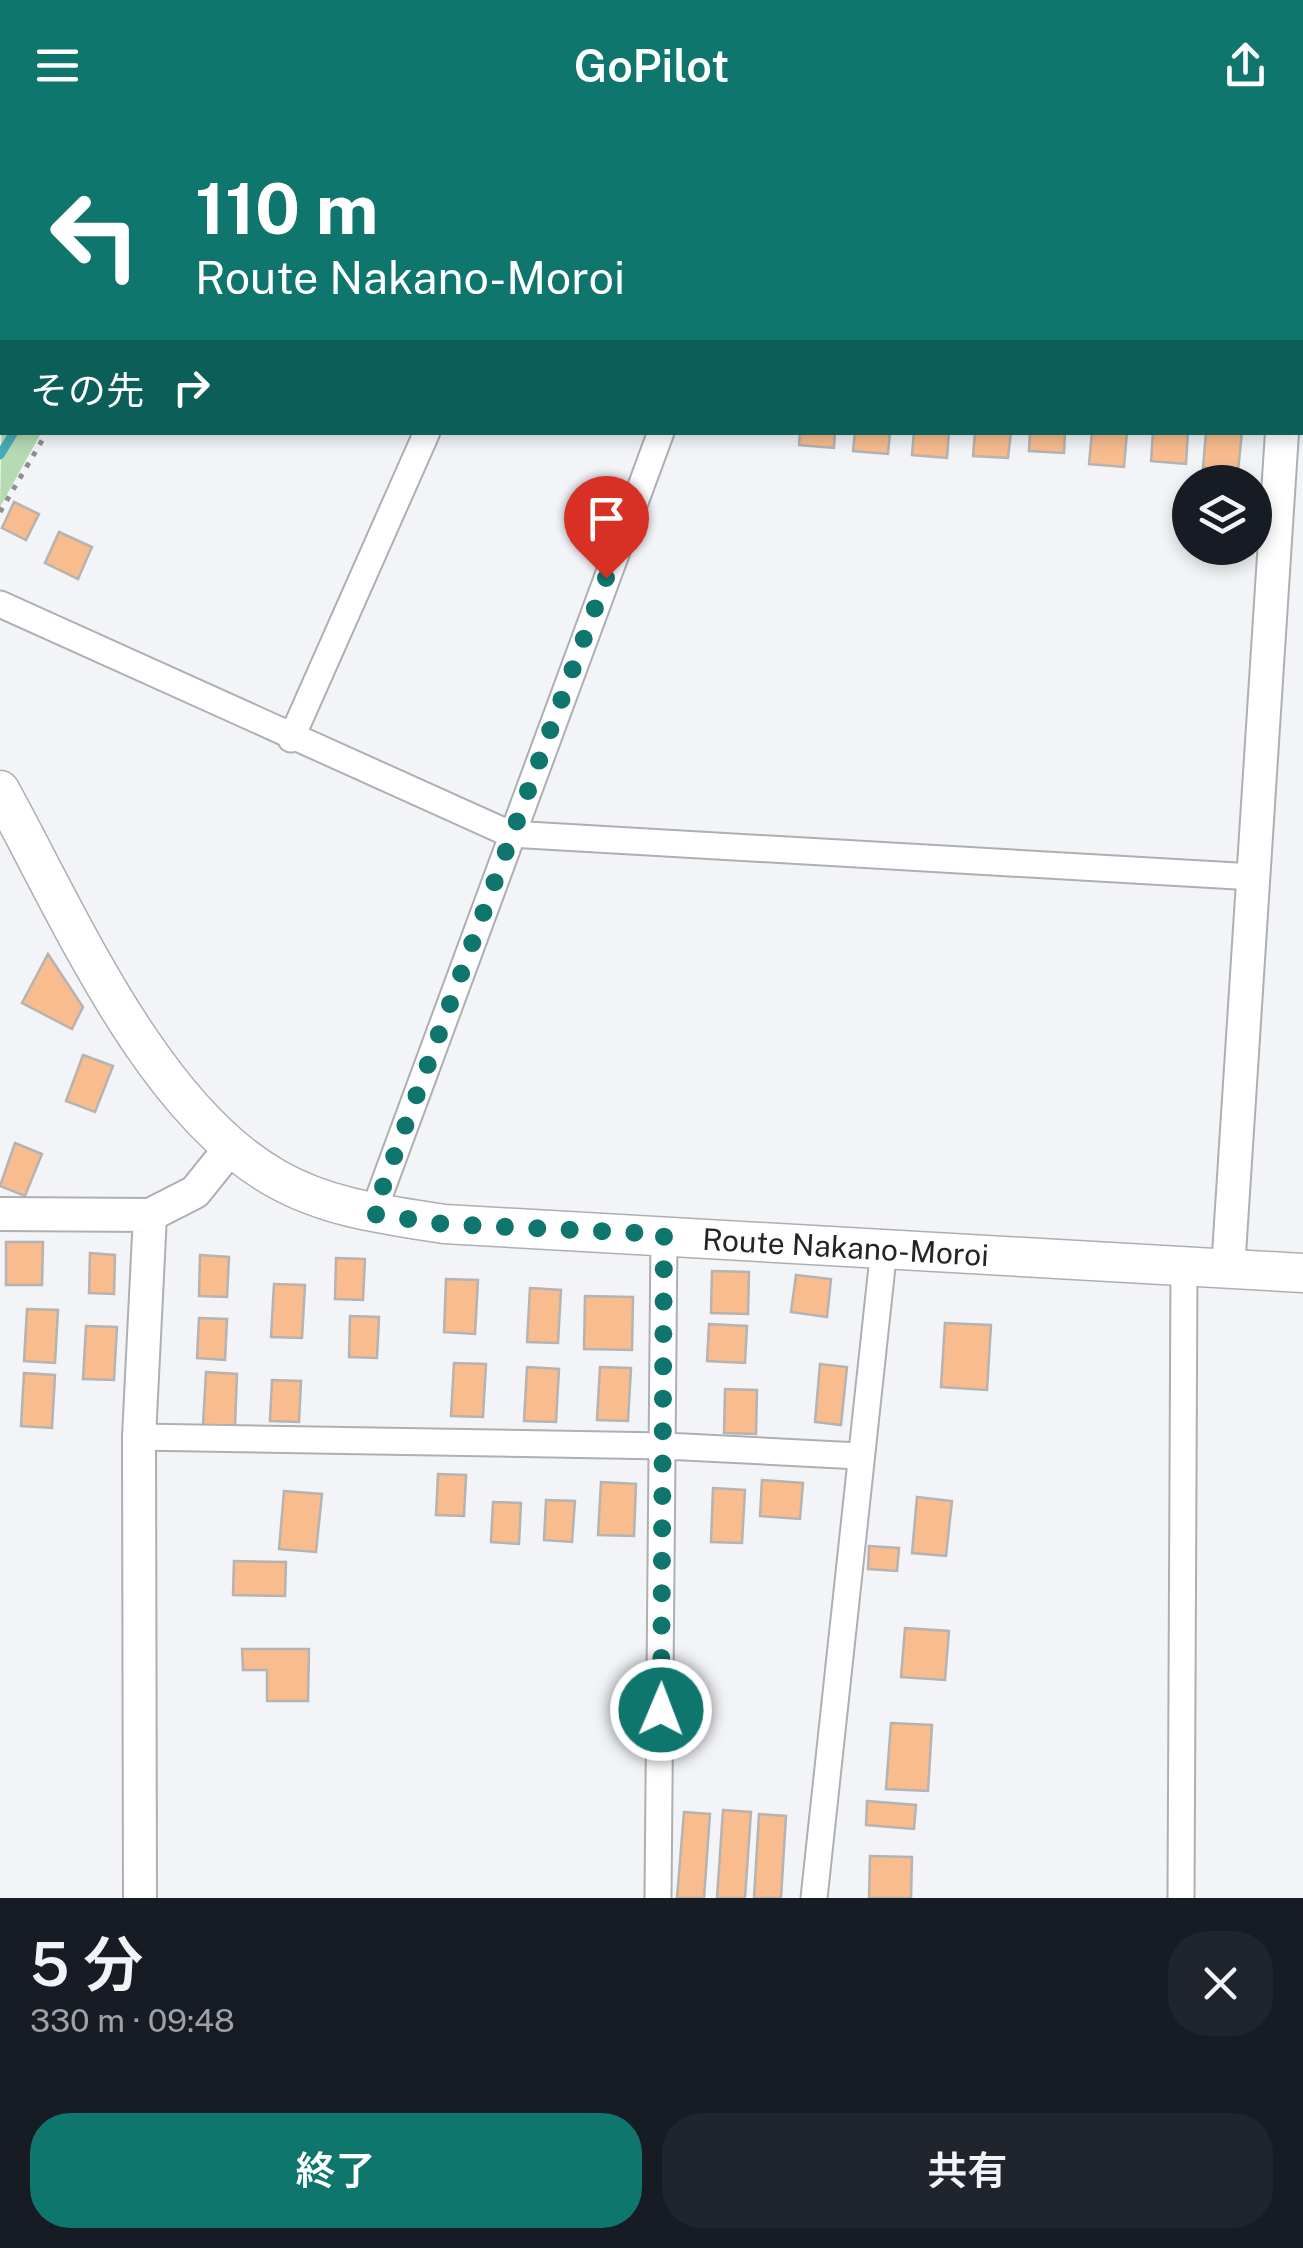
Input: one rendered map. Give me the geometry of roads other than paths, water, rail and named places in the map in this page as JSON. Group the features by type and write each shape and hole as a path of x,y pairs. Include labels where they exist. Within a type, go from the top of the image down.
{"main road":[{"name":"Route Nakano-Moroi","path":"0,790 133,1030 194,1113 273,1178 313,1196 373,1214 444,1224 1303,1273"}],"street":[{"path":"291,739 426,435"},
{"path":"373,1214 660,435"},
{"path":"1228,1270 1288,445"},
{"path":"0,604 291,739 510,834 1254,877"},
{"path":"0,1214 150,1214 195,1192 232,1146"},
{"path":"140,1898 138,1437 150,1214"},
{"path":"658,1898 664,1234"},
{"path":"814,1898 884,1248"},
{"path":"1181,1898 1184,1267"},
{"path":"138,1437 665,1446 859,1456"}],"waterway":[{"path":"0,455 12,435"}]}
